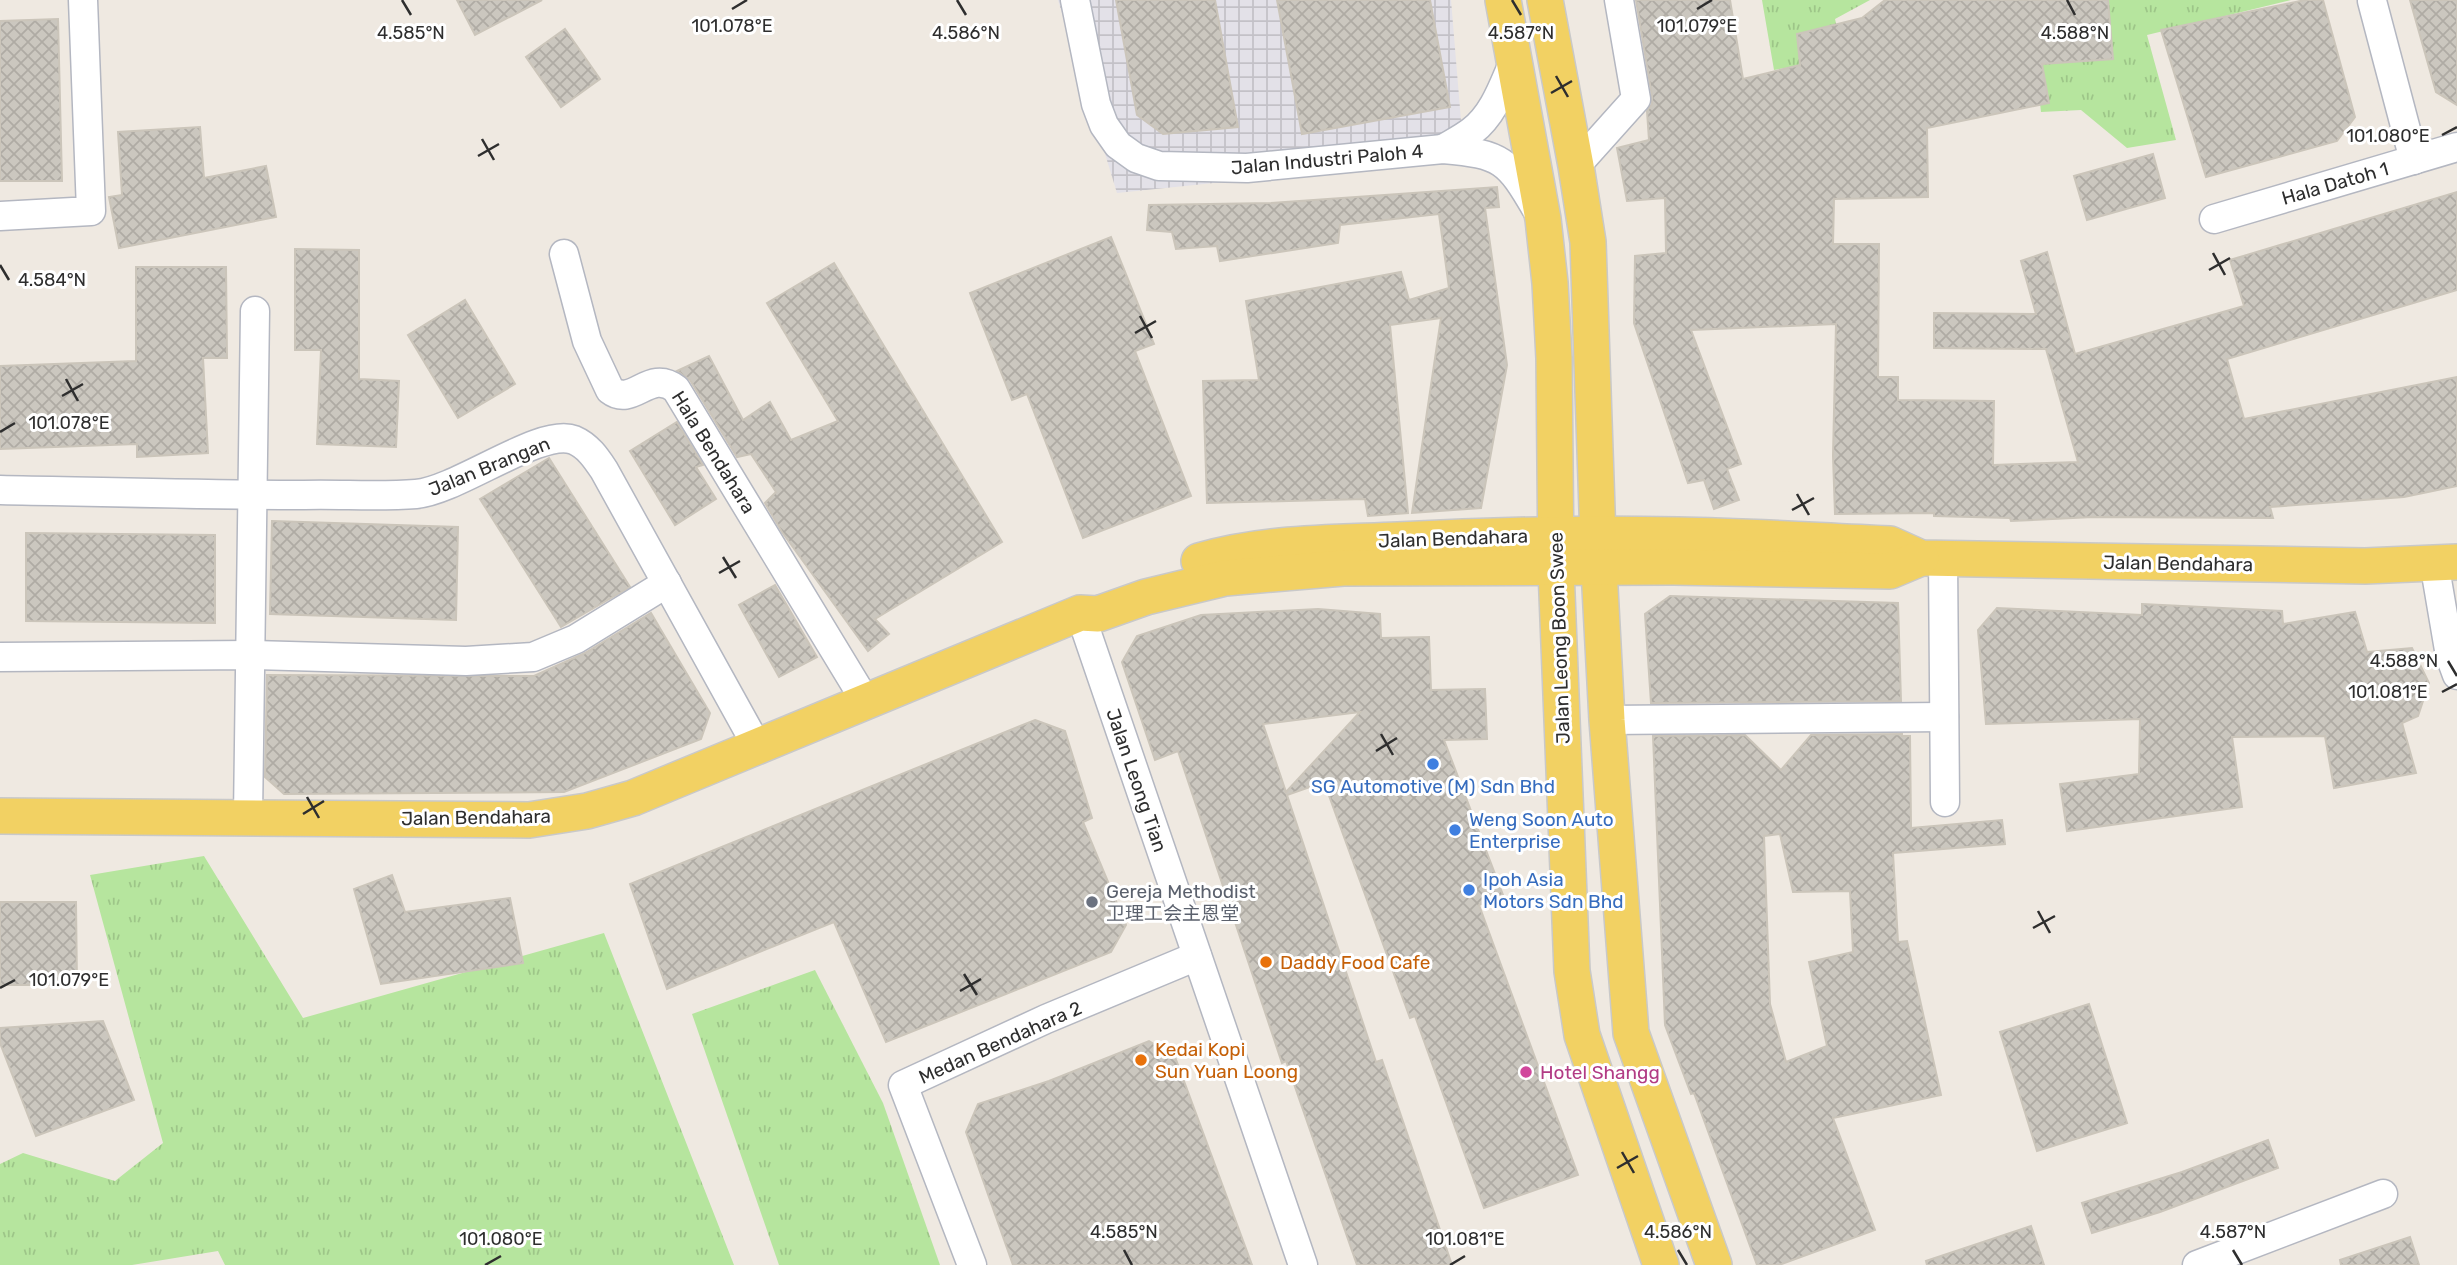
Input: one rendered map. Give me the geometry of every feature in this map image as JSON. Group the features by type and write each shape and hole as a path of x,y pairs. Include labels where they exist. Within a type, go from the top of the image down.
{"main road":[{"name":"Jalan Leong Boon Swee","path":"1503,0 1543,219 1554,358 1577,552 1606,720 1631,1033 1714,1265"},
{"name":"Jalan Leong Boon Swee","path":"1545,0 1588,242 1577,552 1574,984 1582,1035 1661,1265"},
{"name":"Jalan Bendahara","path":"0,816 530,820 587,811 633,798 758,748 1080,613 1098,614 1146,597 1225,578 1277,572 1577,552 1673,567 1890,571 1932,558 2365,566 2449,560"}],"street":[{"path":"0,216 91,211 83,0"},
{"name":"Jalan Industri Paloh 4","path":"1075,0 1096,104 1104,125 1118,145 1136,158 1159,166 1247,168 1443,149 1476,152 1492,155 1499,160 1521,183 1543,219"},
{"path":"1576,166 1636,99 1619,0"},
{"path":"2372,1 2414,160"},
{"name":"Jalan Industri Paloh 4","path":"1443,149 1472,131 1488,114 1514,61"},
{"name":"Hala Datoh 1","path":"2214,219 2457,147"},
{"name":"Hala Bendahara","path":"564,254 587,341 610,390 624,396 661,381 676,389 866,702"},
{"path":"248,816 255,311"},
{"name":"Jalan Brangan","path":"0,490 253,495 418,494 446,487 545,440 560,437 575,440 591,451 604,470 758,748"},
{"path":"1932,558 1944,717 1945,802"},
{"path":"2449,560 2450,656 2457,675"},
{"path":"0,657 251,655 466,661 533,657 576,639 667,583"},
{"name":"Jalan Leong Tian","path":"1080,613 1303,1265"},
{"path":"1606,720 1944,717"},
{"name":"Medan Bendahara 2","path":"972,1265 903,1085 1046,1019 1197,957"},
{"path":"2197,1265 2383,1194"}],"shaded area":[{"path":"1058,0 1451,0 1464,157 1117,193"}],"green space":[{"path":"1762,0 1870,0 1835,19 1844,58 1774,70"},
{"path":"2029,0 2291,0 2147,35 2176,140 2127,148 2081,110 2041,112"},
{"path":"204,856 303,1018 604,933 734,1265 225,1265 218,1251 132,1265 0,1265 0,1164 23,1153 115,1181 163,1143 90,875"},
{"path":"815,970 883,1103 940,1265 779,1265 692,1014"}],"building":[{"path":"457,0 542,0 475,35"},
{"path":"1116,0 1215,0 1238,127 1163,134 1137,115"},
{"path":"1277,0 1430,0 1450,107 1302,134"},
{"path":"1636,0 1730,0 1743,79 1800,65 1797,34 1862,18 1885,0 2108,0 2113,59 2042,64 2049,103 1927,128 1928,197 1834,199 1833,244 1879,244 1878,377 1898,377 1898,400 1994,401 1993,465 2078,462 2046,349 1934,348 1934,313 2036,314 2021,261 2047,252 2075,354 2244,306 2230,260 2457,192 2457,290 2227,359 2244,419 2457,377 2457,486 2404,497 2270,507 2273,518 2093,517 2011,521 2010,518 1934,516 1934,513 1835,514 1833,456 1836,324 1691,330 1741,464 1727,469 1739,500 1714,509 1704,480 1688,483 1634,323 1635,256 1666,253 1665,198 1627,201 1617,148 1649,140 1647,111 1652,104 1652,96"},
{"path":"2305,0 2323,0 2355,117 2337,141 2206,177 2161,30"},
{"path":"2410,0 2457,0 2457,105 2436,92"},
{"path":"58,19 62,181 0,181 0,21"},
{"path":"565,29 600,79 561,107 526,57"},
{"path":"200,127 204,178 266,166 276,217 119,248 109,197 122,195 118,132"},
{"path":"2153,154 2165,198 2087,220 2074,176"},
{"path":"1497,187 1499,207 1485,208 1507,365 1481,508 1412,513 1441,318 1390,325 1408,513 1368,516 1365,499 1207,503 1203,381 1259,380 1246,301 1401,272 1409,300 1449,288 1439,214 1340,225 1338,243 1220,261 1217,246 1176,249 1172,232 1147,230 1149,205 1271,203"},
{"path":"1111,237 1154,344 1135,351 1191,496 1083,538 1027,394 1012,400 970,293"},
{"path":"295,249 359,250 359,379 399,381 396,447 317,444 321,350 295,350"},
{"path":"834,263 1002,542 875,619 889,634 868,651 782,532 765,503 776,492 751,454 737,457 690,380 677,371 709,356 743,420 770,402 791,440 838,421 767,303"},
{"path":"136,267 226,267 227,358 203,358 208,453 137,457 137,444 0,449 0,366 136,361"},
{"path":"465,300 515,384 458,418 408,335"},
{"path":"677,422 703,465 696,467 716,499 675,525 630,451"},
{"path":"549,458 630,587 561,627 480,499"},
{"path":"272,521 458,527 456,620 270,614"},
{"path":"26,533 215,535 215,623 26,621"},
{"path":"775,585 817,657 779,677 739,605"},
{"path":"1670,596 1898,603 1901,701 1651,703 1645,614"},
{"path":"2142,604 2282,611 2283,624 2355,612 2367,652 2412,648 2429,683 2418,716 2402,723 2416,773 2334,788 2325,736 2232,737 2242,807 2067,831 2060,784 2139,774 2140,719 1986,724 1978,630 1997,608 2142,615"},
{"path":"1318,609 1380,614 1381,638 1429,637 1431,690 1485,689 1487,739 1444,740 1503,895 1479,905 1578,1175 1484,1208 1415,1016 1410,1018 1324,782 1287,795 1376,1062 1382,1060 1452,1265 1357,1265 1286,1061 1282,1063 1178,751 1155,760 1122,662 1137,636 1201,615","holes":["1360,712 1286,792 1263,724"]},
{"path":"651,613 710,713 701,739 564,792 284,794 265,777 267,675 534,676 585,653"},
{"path":"1035,720 1065,731 1092,818 1083,822 1126,925 1111,952 886,1042 834,922 667,989 630,884"},
{"path":"1745,735 1781,770 1811,735 1910,736 1911,828 2002,820 2005,844 1893,853 1898,942 1907,941 1941,1095 1833,1118 1875,1230 1779,1265 1757,1265 1694,1093 1691,1094 1665,1025 1653,736","holes":["1780,834 1793,892 1850,891 1853,952 1809,962 1827,1046 1786,1062 1770,1004 1764,836"]},
{"path":"392,875 405,912 510,898 523,963 381,984 354,889"},
{"path":"0,902 76,902 77,985 0,985"},
{"path":"2089,1004 2127,1123 2037,1151 2000,1032"},
{"path":"103,1021 134,1100 36,1136 0,1043 0,1028"},
{"path":"1149,1041 1175,1057 1252,1265 1013,1265 966,1132 978,1104 1049,1081"},
{"path":"2268,1140 2278,1168 2160,1212 2092,1233 2082,1203 2182,1172"},
{"path":"2031,1226 2044,1265 1927,1265 1926,1261"},
{"path":"2410,1237 2419,1265 2341,1265 2340,1260"}],"place":[{"name":"SG Automotive (M) Sdn Bhd","path":"1433,764"},
{"name":"Weng Soon Auto Enterprise","path":"1455,830"},
{"name":"Ipoh Asia Motors Sdn Bhd","path":"1469,890"},
{"name":"Gereja Methodist 卫理工会主恩堂","path":"1092,902"},
{"name":"Daddy Food Cafe","path":"1266,962"},
{"name":"Kedai Kopi Sun Yuan Loong","path":"1141,1060"},
{"name":"Hotel Shangg","path":"1526,1072"}]}
